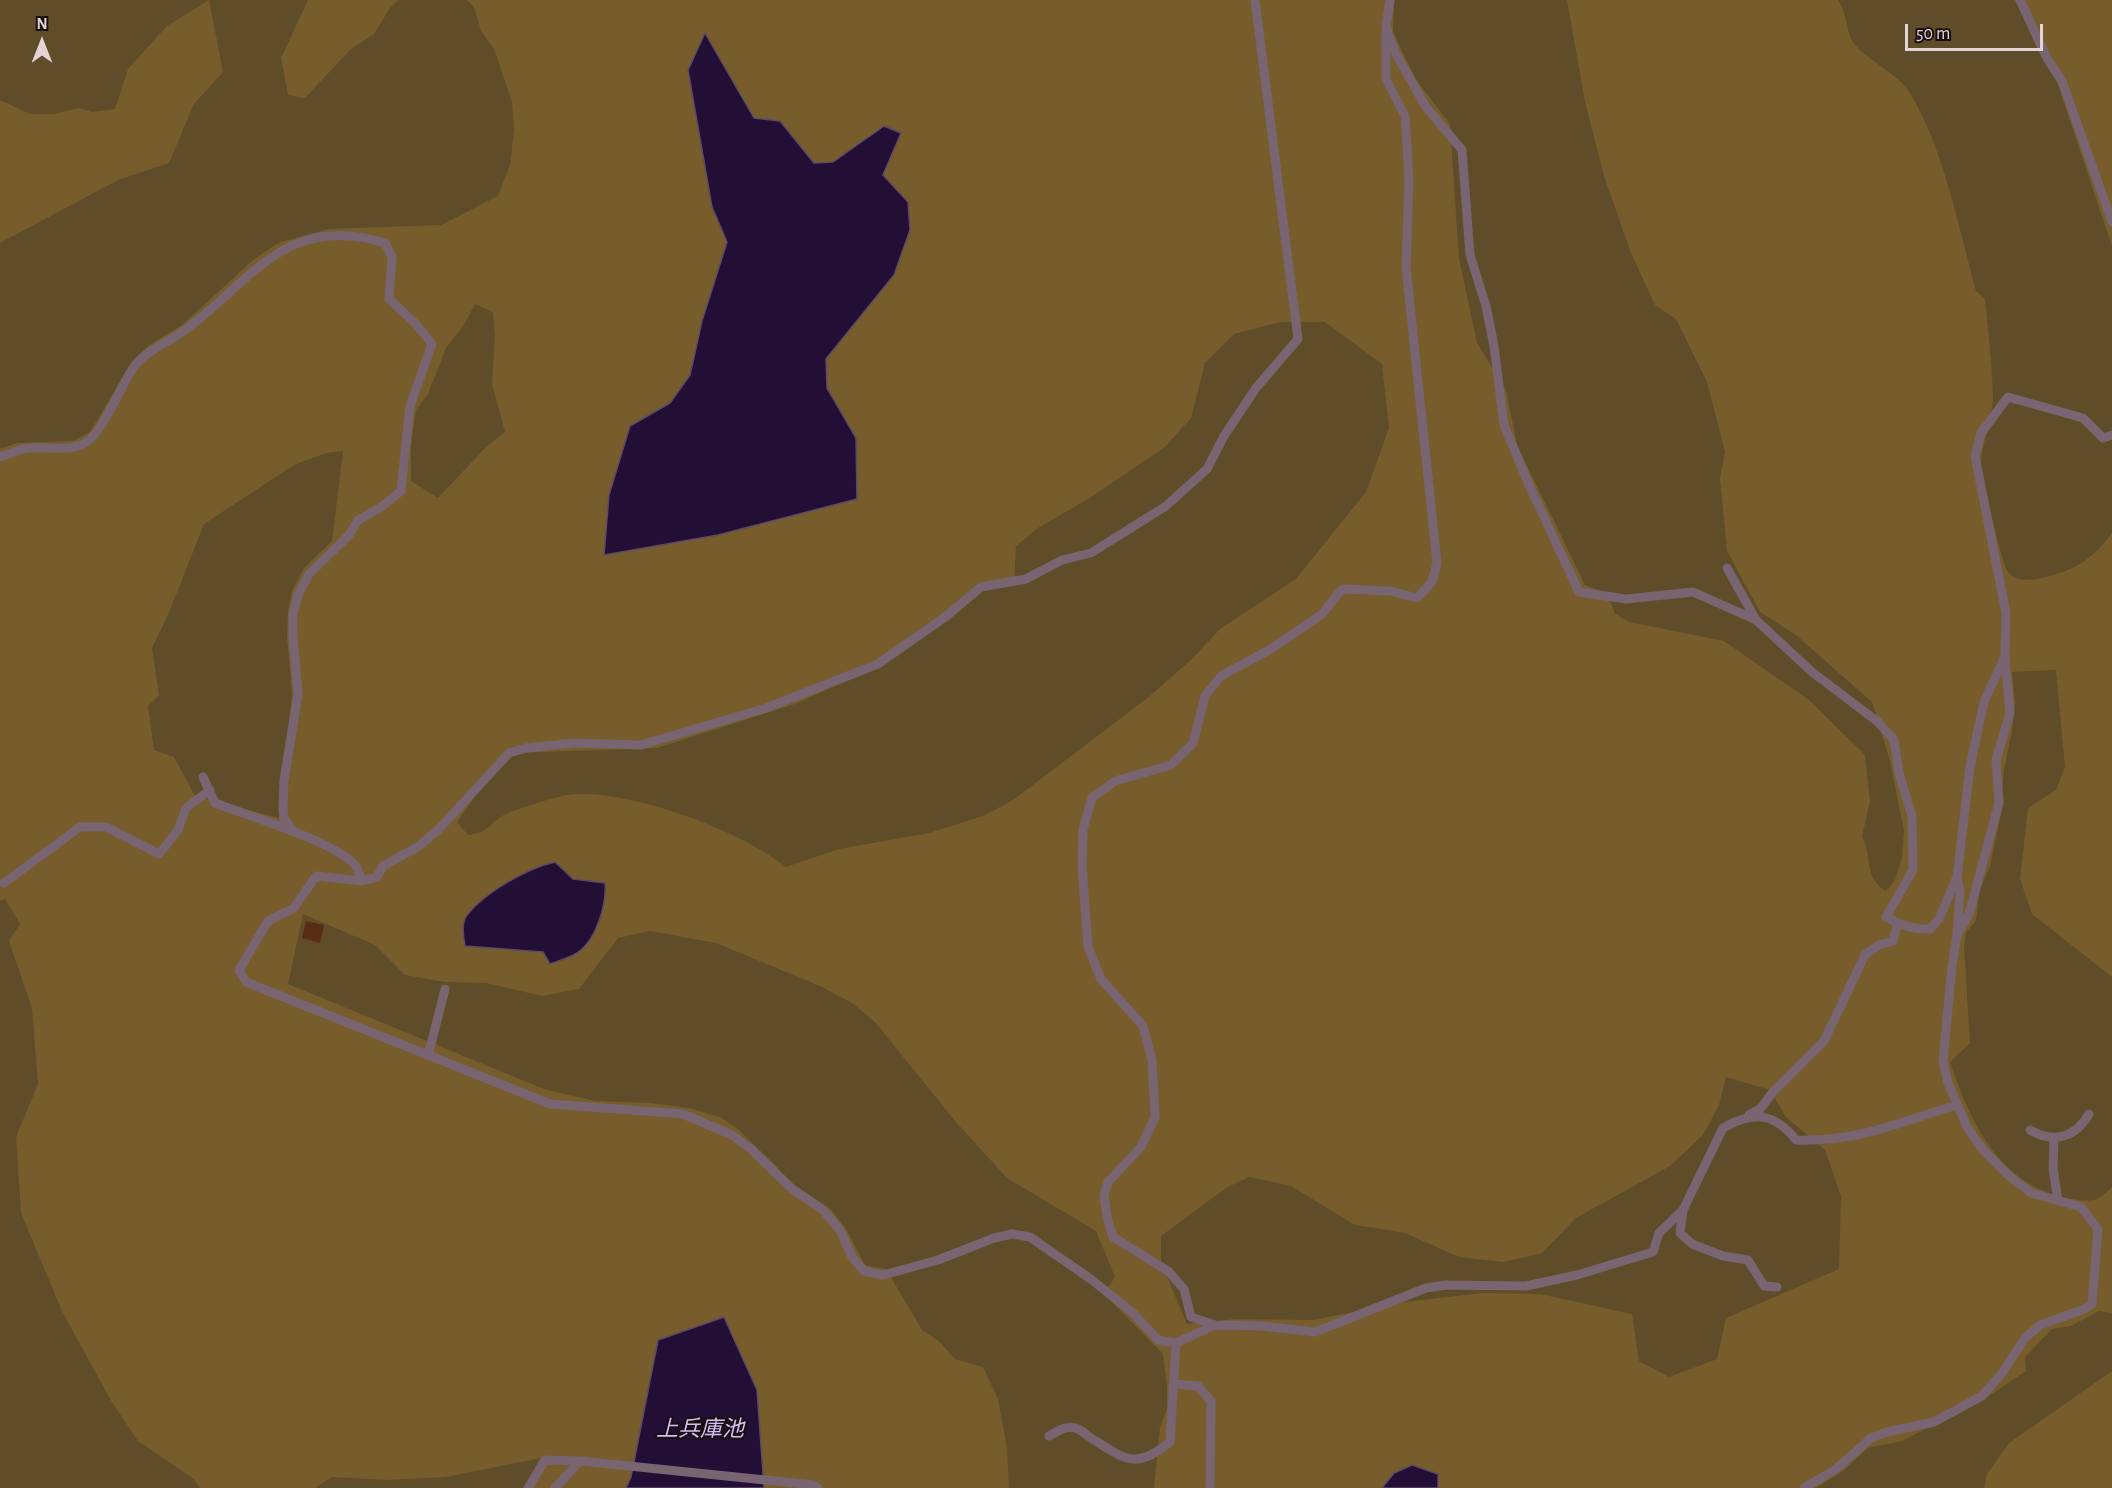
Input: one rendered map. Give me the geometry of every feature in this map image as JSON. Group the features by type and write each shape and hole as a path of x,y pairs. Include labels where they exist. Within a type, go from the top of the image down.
{"lane":[{"path":"1215,1325 1176,1343 1158,1340 1100,1287 1030,1237 1012,1234 994,1238 938,1260 883,1275 864,1271 852,1257 840,1230 823,1210 790,1188 751,1149 732,1135 683,1114 550,1104 246,982 239,970 268,921 294,908 316,876 363,881 377,877 383,866 419,846 439,830 509,753 526,748 574,743 641,745 766,708 878,664 945,617 981,587 1026,579 1062,560 1090,552 1166,507 1207,469 1224,436 1256,388 1298,339 1255,0"},
{"path":"1390,0 1386,27 1386,79 1405,116 1409,179 1406,267 1437,563 1432,582 1417,598 1390,591 1342,589 1322,614 1271,650 1221,676 1205,696 1193,743 1172,765 1115,781 1092,798 1083,829 1082,866 1088,947 1101,979 1143,1026 1152,1060 1155,1118 1141,1147 1108,1182 1104,1196 1107,1216 1113,1237 1123,1246 1168,1271 1184,1289 1191,1317 1215,1325 1262,1326 1315,1332 1426,1288 1446,1285 1526,1286 1577,1275 1653,1252 1659,1233 1683,1210"},
{"path":"2020,0 2047,58 2062,81 2112,222"},
{"path":"1386,27 1411,83 1462,150 1470,255 1488,316 1504,425 1579,592 1626,599 1693,592 1756,620"},
{"path":"0,457 28,448 74,448 90,441 136,364 152,350 185,330 279,250 328,236 371,238 385,243 392,256 388,299 416,324 432,344 410,406 401,491 380,508 358,520 349,535 309,574 298,595 293,614 293,637 298,694 284,780 283,808 284,818 294,832"},
{"path":"1957,935 1969,914 1999,803 1996,760 2010,713 2005,656 2006,613 1975,456 1981,433 2007,397 2034,402 2083,418 2103,438 2112,435"},
{"path":"1727,568 1756,620 1812,672 1863,709 1894,740 1899,773 1912,816 1913,870 1886,917 1898,923 1920,929 1930,929 1939,919 1957,877"},
{"path":"1804,1488 1836,1469 1871,1438 1887,1432 1935,1422 1982,1396 2002,1373 2025,1338 2040,1324 2082,1310 2092,1304 2098,1229 2081,1207 2031,1193 2008,1175 1984,1151 1968,1129 1957,1105 1948,1083 1943,1061 1957,935 1960,892 1957,877 1965,798 1984,702 2005,656"},
{"path":"203,777 215,803 294,832 345,856 356,866 363,881"},
{"path":"1,883 80,827 106,827 159,854 178,830 186,808 210,790"},
{"path":"1777,1287 1764,1286 1748,1260 1723,1256 1692,1244 1680,1233 1683,1210 1723,1128 1760,1109 1773,1092 1824,1041 1865,955 1879,945 1893,941 1898,923"},
{"path":"428,1056 445,989"},
{"path":"1748,1115 1784,1124 1796,1140 1821,1141 1853,1138 1957,1105"},
{"path":"2030,1130 2042,1137 2064,1137 2082,1126 2089,1114"},
{"path":"2054,1138 2053,1168 2058,1201"},
{"path":"1048,1436 1066,1428 1076,1428 1119,1455 1137,1461 1151,1457 1170,1442 1176,1343"},
{"path":"1175,1384 1198,1386 1211,1401 1210,1488"},
{"path":"528,1488 545,1460 580,1461 814,1485 818,1488"},
{"path":"555,1488 580,1461"}],"shaded area":[{"path":"0,0 2112,0 2112,1488 0,1488"},
{"path":"209,0 223,72 194,104 169,163 118,180 0,243 0,100 30,114 53,114 79,108 92,112 115,109 128,69 167,26"},
{"path":"308,0 398,0 390,8 374,34 351,49 305,98 288,95 281,58"},
{"path":"467,0 1394,0 1393,31 1399,45 1417,81 1450,124 1459,258 1477,343 1506,390 1517,445 1585,585 1607,593 1615,614 1630,622 1724,641 1809,700 1865,755 1870,801 1862,837 1874,880 1886,891 1895,880 1902,858 1904,831 1890,761 1872,702 1796,635 1760,612 1727,551 1720,478 1725,452 1707,382 1676,319 1655,305 1631,253 1604,176 1585,102 1567,0 1838,0 1852,41 1900,81 1923,117 1950,190 1976,291 1985,299 1993,395 1981,462 1992,518 2008,572 2016,578 2031,580 2067,571 2092,556 2112,533 2112,977 2032,914 2020,879 2028,808 2056,790 2065,767 2056,670 2012,672 2015,702 2004,769 2001,814 1990,866 1980,889 1976,920 1966,933 1964,945 1970,1043 1950,1062 1967,1106 1990,1147 2022,1179 2043,1191 2081,1200 2097,1199 2112,1187 2112,1313 2099,1311 2071,1326 2052,1329 2025,1357 2026,1371 1984,1399 1902,1441 1868,1448 1843,1471 1816,1488 1438,1488 1438,1474 1394,1473 1382,1488 1154,1488 1160,1427 1167,1409 1163,1354 1104,1294 1115,1277 1096,1231 1007,1178 955,1121 875,1022 852,1003 820,986 716,943 650,931 618,938 579,989 542,996 486,983 445,982 405,975 375,945 303,914 288,984 544,1089 595,1101 651,1103 689,1108 720,1117 739,1130 777,1167 788,1182 831,1209 849,1234 865,1265 886,1269 922,1330 939,1341 955,1359 983,1367 998,1399 1007,1448 1009,1488 764,1488 757,1390 631,1477 626,1488 524,1488 541,1458 446,1477 386,1480 332,1477 315,1488 200,1488 194,1479 138,1441 110,1399 62,1311 21,1213 16,1137 38,1084 32,1008 9,941 20,924 5,899 0,901 0,449 17,443 73,441 90,432 131,363 149,345 182,325 253,260 278,243 328,229 441,225 498,196 510,165 514,130 512,102 494,49 481,31 474,7","holes":["705,33 754,118 780,121 814,163 833,162 884,126 883,175 908,202 894,275 826,359 827,388 856,438 857,499 718,535 604,555 630,426 670,403 690,375 702,321 727,242 712,207 688,70","475,304 493,312 495,335 492,384 505,432 487,446 438,498 411,481 411,446 416,410 428,394 446,348 465,323","1280,322 1325,322 1382,364 1389,428 1366,492 1296,579 1220,629 1193,658 1150,696 1013,800 983,816 929,833 839,849 786,867 741,839 682,814 620,798 592,794 567,795 534,804 502,816 484,831 475,834 468,835 457,822 486,781 512,753 657,748 795,704 880,666 950,619 984,590 1014,585 1016,546 1038,528 1088,499 1165,447 1191,418 1205,363 1234,334","343,451 332,541 304,568 292,591 288,610 287,637 292,694 279,818 195,796 174,757 154,750 148,706 159,695 152,648 168,615 204,524 294,465 326,453","555,862 573,879 605,884 601,919 579,953 532,951 479,904 524,873","1726,1077 1770,1090 1786,1117 1825,1150 1841,1196 1839,1269 1726,1318 1717,1359 1669,1377 1639,1361 1632,1314 1540,1294 1482,1293 1405,1302 1312,1320 1236,1319 1187,1324 1161,1263 1161,1236 1226,1188 1249,1177 1291,1186 1355,1225 1405,1233 1459,1257 1503,1262 1542,1253 1576,1218 1670,1166 1703,1135 1719,1105"]},
{"path":"2015,0 2112,0 2112,246 2057,82 2042,58"},
{"path":"2112,1371 2112,1488 1984,1488 1987,1474 2009,1443"}],"water":[{"path":"705,33 754,118 780,121 814,163 833,162 884,126 901,133 883,175 908,202 910,230 894,275 826,359 827,388 856,438 857,499 718,535 604,555 609,495 630,426 670,403 690,375 702,321 727,242 712,207 688,70"},
{"path":"555,862 573,879 605,883 604,901 599,921 584,947 574,955 550,964 543,952 465,946 464,922 475,906 508,882"},
{"name":"上兵庫池","path":"724,1317 757,1390 764,1488 626,1488 631,1477 658,1340"},
{"path":"1412,1465 1438,1474 1438,1488 1382,1488 1394,1473"}],"building":[{"path":"306,921 324,925 320,943 302,938"}]}
